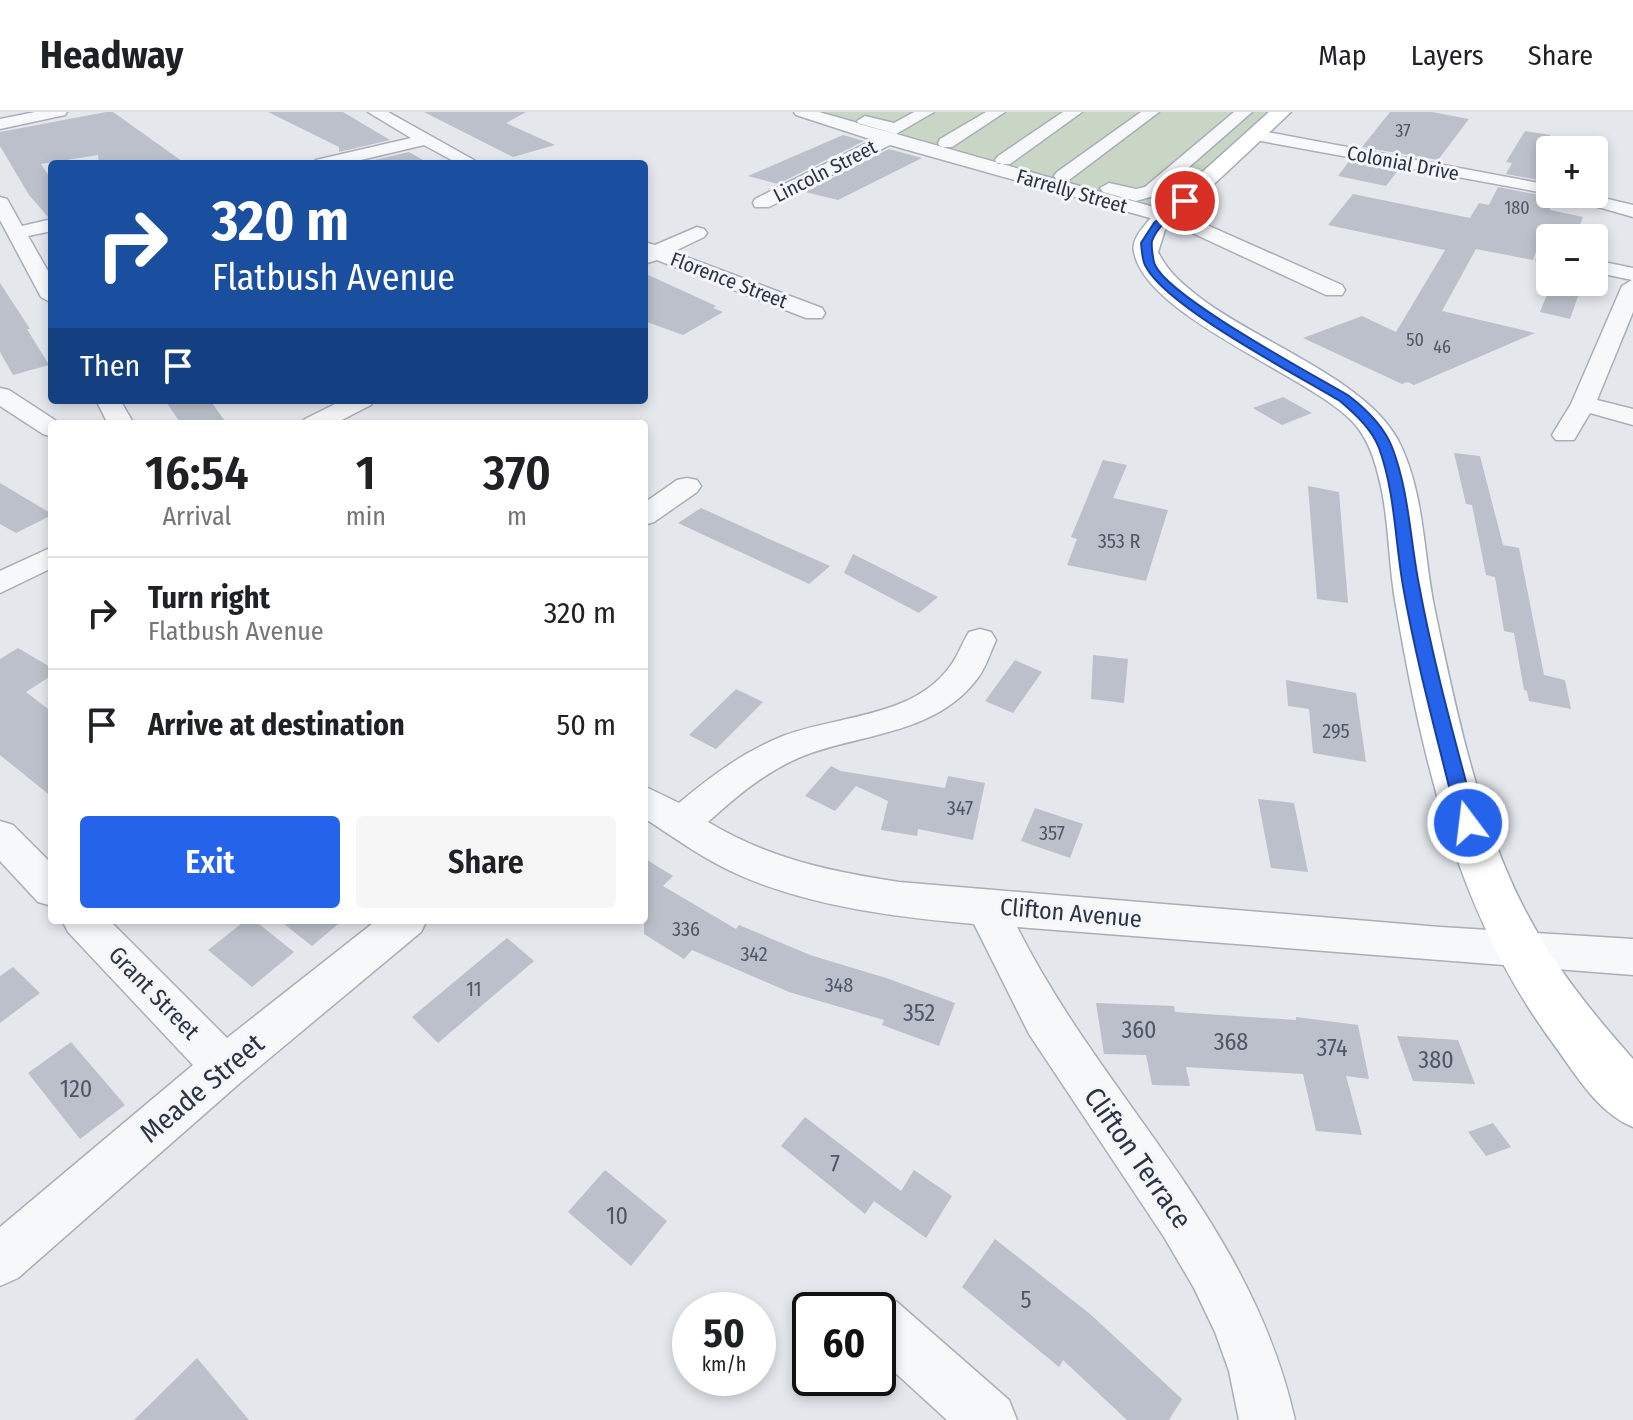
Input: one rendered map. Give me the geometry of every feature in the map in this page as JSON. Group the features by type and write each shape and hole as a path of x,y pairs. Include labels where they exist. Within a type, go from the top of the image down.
{"main road":[{"path":"1260,120 1150,233 1146,243 1150,265 1160,278 1211,318 1345,399 1362,413 1384,444 1397,483 1411,584 1446,743 1480,862 1519,951 1590,1051 1633,1100"}],"street":[{"path":"0,124 59,112"},
{"path":"376,112 465,160"},
{"name":"Farrelly Street","path":"802,112 892,134 1182,221 1334,290"},
{"name":"Lincoln Street","path":"762,203 892,134 926,112"},
{"path":"946,143 997,112"},
{"path":"1004,160 1074,112"},
{"path":"1063,176 1151,112"},
{"path":"846,113 892,134 946,143 1129,194 1146,194 1260,120"},
{"name":"Colonial Drive","path":"1260,120 1536,188"},
{"path":"339,160 427,139"},
{"path":"0,203 30,258 47,277"},
{"path":"1608,205 1633,211"},
{"path":"17,233 48,226"},
{"path":"648,253 697,233"},
{"path":"30,258 48,253"},
{"name":"Florence Street","path":"648,253 814,313"},
{"path":"1608,269 1633,274"},
{"path":"1565,435 1633,286"},
{"path":"1586,393 1619,388"},
{"path":"1586,393 1633,417"},
{"path":"0,395 48,426"},
{"path":"322,420 354,404"},
{"path":"648,513 687,486"},
{"path":"0,583 48,558"},
{"path":"682,823 706,801 770,756 912,713 935,700 964,673 974,659 980,640"},
{"name":"Clifton Avenue","path":"648,802 767,870 829,888 986,906 1519,951 1633,957"},
{"path":"0,836 48,886"},
{"name":"Clifton Terrace","path":"986,906 1051,1032 1194,1239 1247,1339 1265,1400 1267,1420"},
{"name":"Grant Street","path":"86,924 225,1067"},
{"name":"Meade Street","path":"0,1260 225,1067 402,924"},
{"path":"896,1337 989,1420"}],"green space":[{"path":"818,112 1268,112 1160,208"}],"building":[{"path":"113,112 180,160 99,160 98,155 48,160 48,163 41,164 48,175 48,217 29,195 0,146 0,132"},
{"path":"268,112 343,112 390,140 339,152 339,147"},
{"path":"424,112 526,112 506,123 555,145 513,157"},
{"path":"1390,112 1432,112 1469,119 1438,160 1362,147"},
{"path":"1525,131 1550,135 1536,136 1536,179 1506,174 1512,163 1506,162"},
{"path":"843,135 864,141 778,184 748,176"},
{"path":"889,149 922,158 838,200 805,192"},
{"path":"409,152 423,160 374,160"},
{"path":"1350,160 1399,169 1386,186 1338,176"},
{"path":"1498,187 1536,194 1536,208 1550,208 1583,217 1580,224 1536,224 1533,260 1476,249 1442,311 1535,333 1414,385 1408,382 1402,384 1303,338 1362,316 1396,332 1445,250 1328,225 1353,194 1470,218 1479,203 1489,205"},
{"path":"648,275 723,312 683,335 648,322"},
{"path":"0,283 30,329 27,329 48,365 13,375 0,352"},
{"path":"1546,296 1578,296 1570,319 1540,312"},
{"path":"1283,397 1312,413 1282,425 1253,408"},
{"path":"168,404 213,404 224,420 178,420"},
{"path":"1454,453 1480,456 1503,545 1519,548 1544,675 1565,680 1571,709 1529,701 1524,690 1514,633 1504,631 1495,577 1486,575 1472,505 1466,504"},
{"path":"1103,460 1127,465 1113,498 1168,510 1146,581 1067,565 1077,539 1071,537"},
{"path":"0,483 48,512 48,517 16,533 0,524"},
{"path":"1308,486 1339,492 1348,603 1317,599"},
{"path":"701,508 830,566 809,584 678,523"},
{"path":"853,554 938,597 919,613 844,573"},
{"path":"18,648 48,666 48,678 26,692 48,709 48,794 0,755 0,659"},
{"path":"1093,655 1128,659 1124,703 1091,699"},
{"path":"1015,660 1042,672 1013,713 985,701"},
{"path":"1286,680 1356,693 1366,762 1313,753 1309,709 1288,706"},
{"path":"736,689 763,702 716,749 689,735"},
{"path":"831,766 841,771 945,788 948,776 985,783 973,840 918,829 917,836 881,830 888,801 856,786 835,811 805,796"},
{"path":"1258,799 1294,803 1308,872 1271,868"},
{"path":"1035,808 1083,824 1070,858 1021,841"},
{"path":"648,860 673,876 663,886 736,929 739,925 810,955 955,1003 939,1046 882,1025 884,1020 789,992 692,950 684,959 644,934 644,924 648,924"},
{"path":"241,924 259,924 294,952 252,987 208,950"},
{"path":"284,924 338,924 312,946"},
{"path":"507,938 534,961 438,1043 412,1017"},
{"path":"13,967 40,993 0,1023 0,976"},
{"path":"1096,1003 1174,1006 1175,1012 1296,1020 1296,1017 1358,1025 1369,1079 1346,1076 1362,1135 1316,1131 1303,1074 1186,1067 1190,1086 1152,1085 1146,1055 1104,1054"},
{"path":"1397,1036 1458,1040 1475,1084 1413,1081"},
{"path":"71,1042 125,1105 80,1139 28,1073"},
{"path":"805,1117 901,1191 914,1170 952,1196 926,1238 874,1201 865,1214 781,1146"},
{"path":"1493,1123 1511,1147 1486,1156 1468,1132"},
{"path":"605,1170 667,1221 631,1266 568,1212"},
{"path":"995,1239 1090,1314 1182,1399 1169,1420 1127,1420 1063,1360 1059,1367 962,1287"},
{"path":"197,1358 249,1420 134,1420"}],"route":[{"path":"1185,201 1157,225 1146,243 1150,265 1160,278 1191,305 1345,399 1362,413 1384,444 1397,483 1426,662 1468,823"}]}
